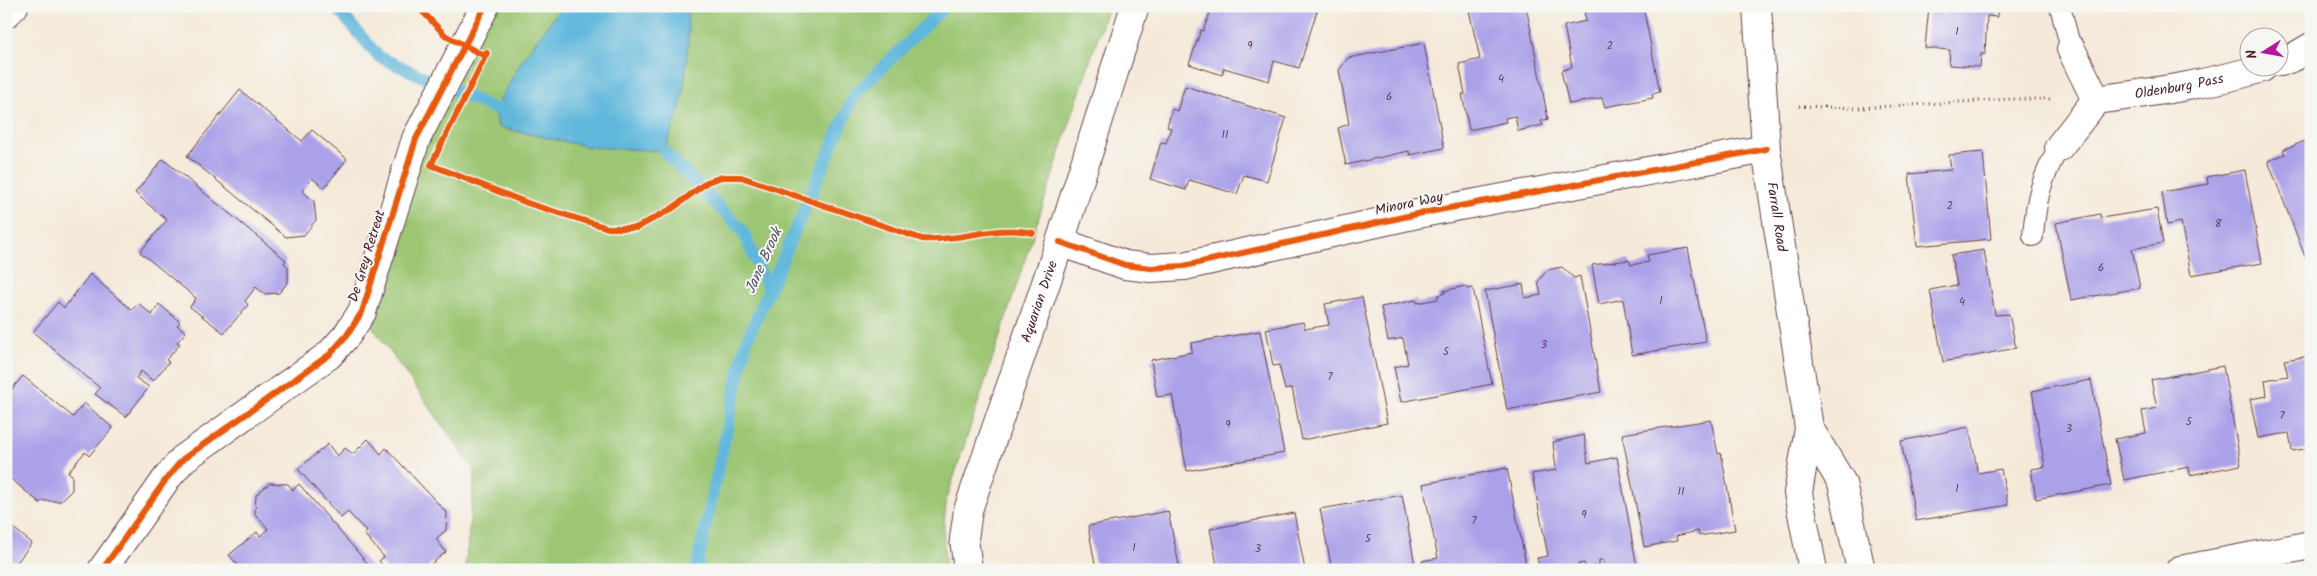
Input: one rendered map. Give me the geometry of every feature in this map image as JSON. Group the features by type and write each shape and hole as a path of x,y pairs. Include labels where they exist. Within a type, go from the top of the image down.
{"street":[{"path":"6,14 14,6"},
{"name":"De Grey Retreat","path":"102,570 167,478 183,459 307,372 329,355 347,335 362,312 416,138 484,6"},
{"name":"Aquarian Drive","path":"968,570 964,539 968,510 1060,242 1135,6"},
{"name":"Farrall Road","path":"1757,6 1766,149 1809,428 1798,493 1813,570"},
{"path":"2290,58 2311,47"},
{"path":"2059,147 2093,104 2071,49"},
{"name":"Oldenburg Pass","path":"2093,104 2208,82 2240,74"},
{"name":"Minora Way","path":"1060,242 1125,265 1151,268 1184,266 1417,214 1766,149"},
{"name":"Farrall Road","path":"1809,428 1842,484 1860,570"},
{"path":"2180,570 2311,545"}],"lane":[{"path":"2060,6 2071,49"},
{"path":"2033,236 2036,206 2044,175 2059,147"}],"path":[{"path":"1797,106 1857,108 2036,98 2093,104"}],"green space":[{"path":"485,6 1108,6 947,498 944,552 947,570 465,570 475,471 362,312 408,166"}],"water":[{"path":"562,6 686,6 688,41 683,93 678,115 664,151 589,147 498,127 495,109 522,60"}],"building":[{"path":"1199,6 1304,6 1317,11 1299,68 1274,61 1269,81 1224,68 1222,75 1189,64 1201,30 1203,31 1210,13 1198,9"},
{"path":"1468,6 1526,6 1548,119 1541,121 1543,125 1518,131 1515,116 1505,118 1506,122 1469,130 1462,94 1465,94 1459,64 1480,59"},
{"path":"1583,6 1643,6 1660,92 1652,94 1653,98 1605,107 1602,98 1569,104 1561,71 1572,67 1564,26 1586,21"},
{"path":"1929,6 1997,6 1997,17 1987,16 1985,54 1981,54 1980,67 1949,65 1950,50 1925,48"},
{"path":"1424,43 1444,148 1410,155 1409,151 1346,165 1338,128 1349,124 1339,70 1348,58"},
{"path":"1185,86 1286,118 1267,181 1244,175 1237,194 1189,180 1186,190 1150,179 1161,142 1166,143 1171,128 1167,127 1172,109 1177,111"},
{"path":"240,90 302,141 312,130 347,159 324,188 312,178 302,191 314,201 316,220 304,235 286,237 187,156"},
{"path":"2307,140 2311,147 2311,258 2306,259 2268,161 2285,154 2283,150"},
{"path":"1983,152 1991,239 1917,246 1909,174 1951,170 1949,155"},
{"path":"163,159 286,260 284,263 288,267 288,282 279,293 264,294 256,287 245,301 248,305 224,333 190,307 196,298 140,252 167,220 135,193"},
{"path":"2245,170 2262,263 2191,275 2181,222 2167,225 2162,192 2208,184 2207,177"},
{"path":"2157,209 2163,243 2132,249 2140,288 2071,300 2056,223 2100,214 2101,218"},
{"path":"1688,248 1706,342 1632,355 1623,299 1599,304 1592,265 1629,260 1631,265 1649,262 1647,255"},
{"path":"1984,250 1995,315 2009,314 2016,348 1943,362 1930,290 1957,285 1951,255"},
{"path":"1562,267 1574,278 1580,276 1601,392 1507,410 1485,291 1523,284 1525,298 1541,295 1538,282 1547,270"},
{"path":"90,274 132,310 138,303 152,315 159,304 180,322 177,325 186,332 177,342 180,344 166,360 169,362 153,381 141,371 136,378 149,387 126,417 95,394 100,388 33,332 58,302 64,308"},
{"path":"1465,286 1467,289 1473,288 1492,384 1401,402 1394,367 1408,364 1403,338 1388,341 1381,307 1416,300 1417,303 1438,299 1438,295 1445,293 1444,291"},
{"path":"1362,297 1387,423 1302,440 1292,388 1285,390 1279,365 1273,366 1266,329 1303,322 1305,329 1329,325 1325,304"},
{"path":"1260,331 1284,453 1187,471 1172,395 1157,397 1151,360 1192,352 1191,343"},
{"path":"2311,356 2311,448 2292,451 2289,433 2258,438 2250,399 2267,396 2265,380 2288,376 2284,360"},
{"path":"2223,366 2241,465 2190,475 2189,467 2124,480 2115,439 2146,433 2142,411 2157,408 2151,380"},
{"path":"23,376 73,417 84,403 113,428 89,456 85,452 68,472 72,475 72,490 61,501 42,501 40,503 6,475 6,396"},
{"path":"2091,380 2111,485 2036,499 2031,469 2045,467 2032,391"},
{"path":"1711,420 1718,454 1721,453 1735,530 1699,536 1698,531 1676,536 1677,541 1644,547 1622,434"},
{"path":"1969,427 1978,473 2001,469 2008,505 1916,521 1901,441"},
{"path":"1584,435 1588,463 1617,457 1637,567 1606,570 1603,560 1599,560 1599,565 1586,568 1584,563 1578,564 1579,570 1540,570 1537,558 1548,556 1532,474 1556,470 1553,442"},
{"path":"368,439 381,454 386,448 447,513 446,530 436,539 446,552 424,570 387,570 379,561 384,557 364,534 367,532 348,512 341,518 298,469 328,444 337,456 345,448 353,454"},
{"path":"1507,468 1527,570 1423,570 1422,561 1438,558 1423,484"},
{"path":"270,483 288,484 293,490 299,484 373,570 242,570 229,555 257,532 260,536 268,529 255,514 256,495"},
{"path":"1402,495 1416,570 1332,570 1320,509"},
{"path":"1168,511 1180,570 1096,570 1088,526"},
{"path":"1294,513 1305,570 1218,570 1210,529"},
{"path":"7,523 32,543 11,570 6,567"}],"waterway":[{"path":"335,6 379,57 495,109"},
{"name":"Jane Brook","path":"696,570 746,342 855,94 945,6"},
{"path":"664,151 742,230 769,290"}],"cycle path":[{"path":"417,6 446,36 481,54 487,53 431,165 530,204 608,228 636,228 673,208 707,182 722,177 741,177 922,239 950,238 1005,231 1033,233"},
{"path":"102,570 167,478 183,459 329,355 347,335 362,312 416,139 485,6"},
{"path":"1060,242 1125,265 1151,268 1184,266 1417,214 1766,149"}]}
